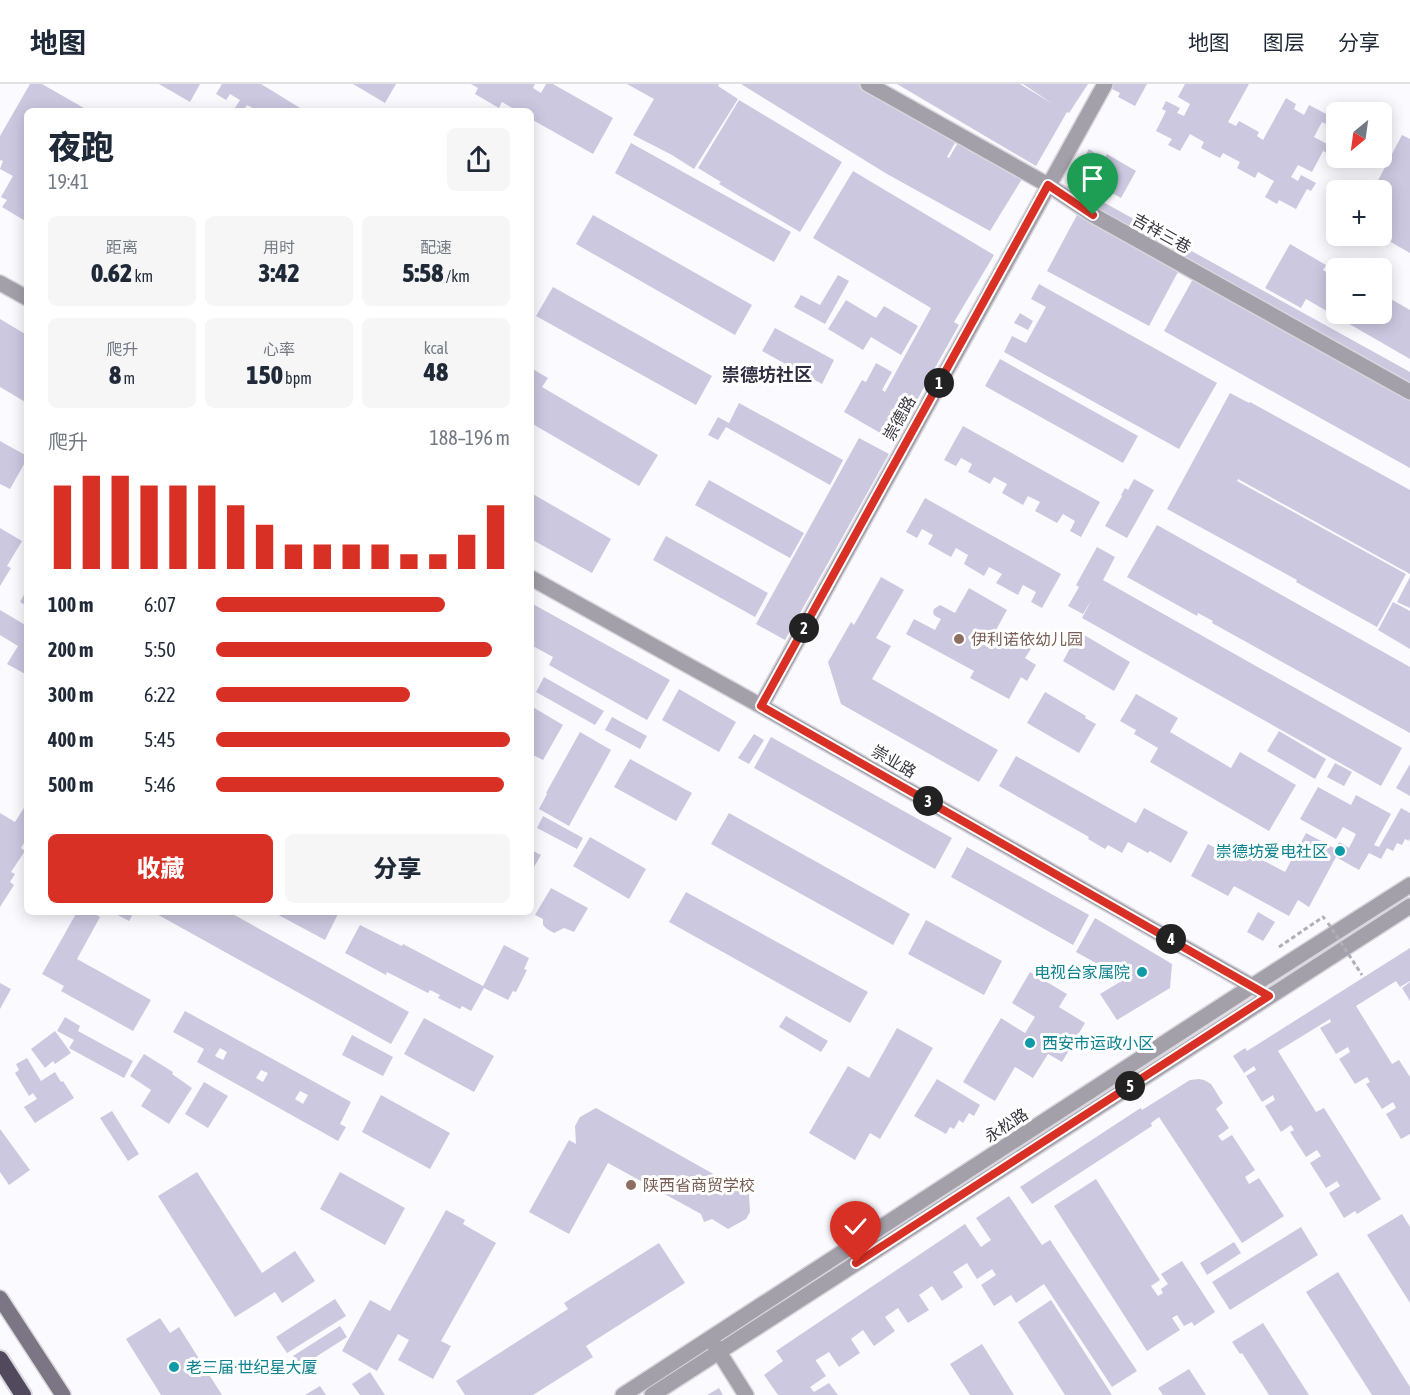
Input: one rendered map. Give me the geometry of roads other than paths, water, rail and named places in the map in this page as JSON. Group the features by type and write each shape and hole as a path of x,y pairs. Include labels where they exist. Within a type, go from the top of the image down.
{"highway":[{"path":"0,1359 23,1395"}],"main road":[{"path":"0,1298 63,1395"}],"street":[{"name":"吉祥三巷","path":"868,84 1048,185 1093,215 1410,392"},
{"name":"崇德路","path":"761,706 1105,84"},
{"path":"0,283 24,296"},
{"name":"崇业路","path":"534,580 761,706 1269,996"},
{"name":"永松路","path":"652,1395 715,1345 1252,986 1410,885"},
{"name":"永松路","path":"622,1395 715,1345 1410,906"},
{"path":"715,1345 747,1395"}],"place":[{"name":"伊利诺依幼儿园","path":"959,639"},
{"name":"崇德坊爱电社区","path":"1340,851"},
{"name":"电视台家属院","path":"1142,972"},
{"name":"西安市运政小区","path":"1030,1043"},
{"name":"陕西省商贸学校","path":"631,1185"},
{"name":"老三届·世纪星大厦","path":"174,1367"}],"district":[{"name":"崇德坊社区","path":"767,375"}]}
